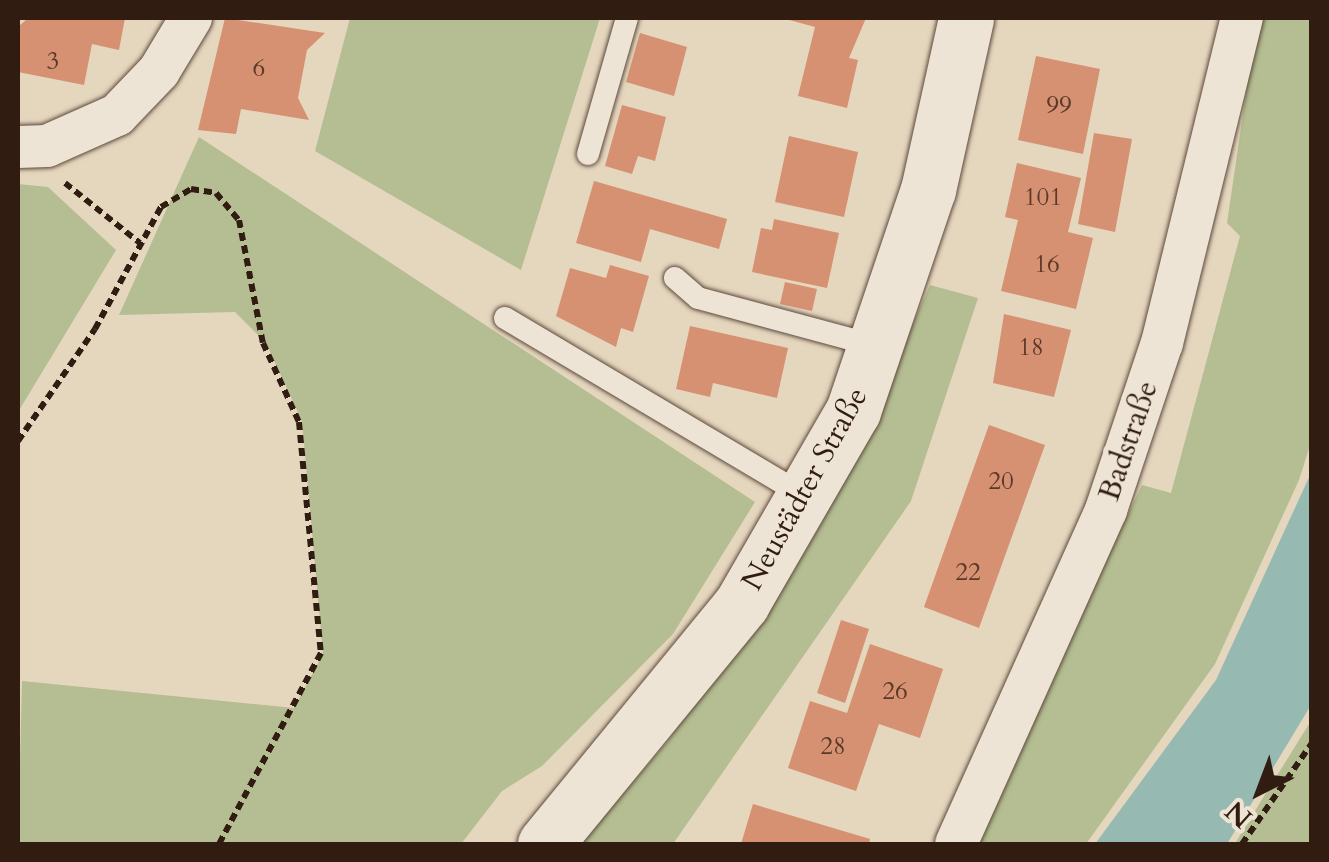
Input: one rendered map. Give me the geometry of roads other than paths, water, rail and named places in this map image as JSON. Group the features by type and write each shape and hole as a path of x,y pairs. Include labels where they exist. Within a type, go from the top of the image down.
{"street":[{"path":"20,147 47,146 116,115 159,71 190,18"},
{"name":"Neustädter Straße","path":"545,844 742,602 806,497 880,347 928,190 966,18"},
{"name":"Badstraße","path":"956,844 1106,510 1162,343 1242,18"}],"lane":[{"path":"588,154 627,18"},
{"path":"675,278 698,298 880,347"},
{"path":"505,318 806,497"}],"water":[{"path":"1311,473 1311,705 1227,844 1095,844 1216,680"}]}
